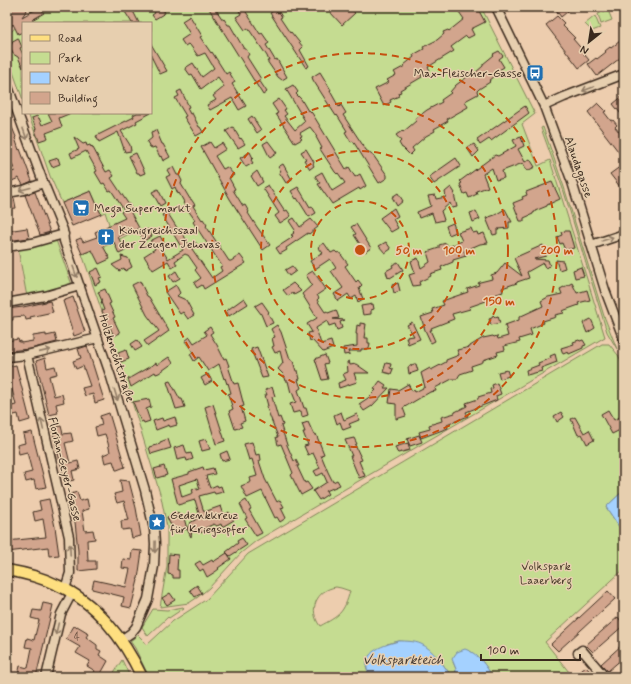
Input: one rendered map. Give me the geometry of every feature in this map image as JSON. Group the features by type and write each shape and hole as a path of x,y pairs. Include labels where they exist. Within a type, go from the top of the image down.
{"main road":[{"path":"7,570 31,575 68,591 96,611 121,640 135,662 142,677"}],"street":[{"name":"Alaudagasse","path":"496,7 544,106 572,182 612,310 624,340"},
{"path":"544,106 624,74"},
{"name":"Holzknechtstraße","path":"7,84 43,183 63,230 64,241 98,338 151,512 155,544 154,566 146,607 136,627 131,633 121,640"},
{"path":"7,193 24,190 43,183"},
{"path":"7,247 32,243 64,234"},
{"path":"591,245 624,234"},
{"path":"7,303 45,296 80,286"},
{"path":"7,357 27,355 98,338"},
{"name":"Florian-Geyer-Gasse","path":"27,355 69,538 70,573 68,591 46,677"},
{"path":"578,653 582,650 605,677"}],"shaded area":[{"path":"18,249 27,297 7,300 7,251"}],"green space":[{"path":"35,7 481,7 535,114 522,124 538,166 550,160 605,337 256,541 241,553 209,588 189,603 160,607 167,566 167,527 161,497 123,372 82,254 110,244 131,233 122,220 106,228 109,224 105,212 101,214 91,191 62,203 50,176 28,114 152,114 152,22 22,22 22,97 8,58 7,36"},
{"path":"608,10 612,20 601,24 598,14"},
{"path":"595,16 600,28 592,31 585,24"},
{"path":"543,127 564,187 604,316 617,349 607,332 564,192 541,128"},
{"path":"56,240 72,285 27,297 18,249"},
{"name":"Volkspark Laaerberg","path":"602,344 609,344 618,355 624,366 624,490 606,507 624,534 624,569 545,642 573,677 493,677 482,661 470,651 453,662 456,672 450,674 439,659 412,642 399,641 387,644 366,666 370,677 149,677 130,641 138,635 147,645 173,621 207,599 248,554","holes":["336,587 350,591 343,609 332,619 320,626 316,620 315,614 316,602 319,596 329,589"]},
{"path":"184,608 169,618 168,617 148,636 142,627 153,609 167,610"},
{"path":"122,660 130,677 111,677"}],"water":[{"path":"624,490 624,534 606,507"},
{"name":"Volksparkteich","path":"399,641 416,642 425,646 450,674 456,672 452,659 457,652 465,649 478,657 493,677 370,677 367,669 369,656 378,648"}],"building":[{"path":"13,7 29,7 22,17 40,7 44,13 32,20 33,22 22,22 22,32 18,34 13,24 7,32 7,13 9,13"},
{"path":"122,7 140,7 133,11 138,22 131,22"},
{"path":"152,7 162,7 165,13 155,19 152,15 155,13"},
{"path":"208,7 214,7 223,20 224,19 228,25 230,25 244,49 246,49 249,54 247,57 261,79 259,80 267,92 263,95"},
{"path":"237,7 243,7 260,34 262,33 269,43 266,45 275,60 277,59 287,77 282,80 278,77 267,61 269,61 267,56 248,28 245,30 236,17 241,14"},
{"path":"336,7 349,7 355,13 342,25 330,12"},
{"path":"460,7 486,7 479,11 485,22 471,29 474,35 468,38 466,36 451,47 454,51 428,67 430,70 421,75 422,77 400,90 401,92 398,93 399,96 390,100 391,102 384,106 375,89 389,82 387,80 396,75 394,72 405,66 404,65 414,57 413,55 424,49 423,47 437,40 444,34 443,32 449,31 464,19 457,9"},
{"path":"554,7 573,7 561,17"},
{"path":"275,10 277,13 279,12 282,17 280,18 290,33 291,32 303,47 300,50 309,66 306,68 270,13"},
{"path":"190,16 202,36 200,37 226,74 229,72 235,82 232,84 246,106 239,110 232,98 210,110 207,105 216,100 213,96 224,87 218,77 201,89 192,74 190,75 185,68 193,63 202,77 214,68 205,53 198,56 190,45 188,44 185,46 181,40 190,34 182,21"},
{"path":"557,16 564,23 562,25 575,38 573,39 589,60 579,68 546,25"},
{"path":"18,38 22,47 20,48 22,53 22,66 18,57 13,54 9,45 12,44 11,42"},
{"path":"624,38 624,55 597,76 588,64 596,58 597,59 610,47 611,48"},
{"path":"152,46 167,71 160,74 152,58"},
{"path":"499,51 503,56 499,59 504,67 499,70 500,72 489,81 490,82 477,91 478,94 465,101 468,107 447,119 448,121 434,129 435,131 426,136 412,148 414,151 410,155 402,148 399,143 401,141 396,135 402,131 403,132 416,121 415,119 427,110 442,102 441,100 451,93 450,92 456,85 474,72 475,73 494,55 493,54"},
{"path":"320,72 339,107 341,105 346,113 343,115 366,150 373,155 387,175 387,178 379,183 353,141 351,142 345,132 347,131 313,80 312,77"},
{"path":"293,85 298,92 296,94 301,99 308,111 309,110 312,113 346,169 349,167 355,177 360,174 366,186 360,190 359,188 332,204 318,184 320,183 315,176 322,172 332,191 345,183 338,173 337,174 335,172 320,149 322,148 316,137 317,136 310,127 300,133 302,136 300,137 302,139 295,143 276,114 278,113 272,104 279,99 286,109 284,110 287,114 284,116 295,130 305,121 286,89"},
{"path":"181,90 189,107 187,108 190,114 192,113 203,132 196,136 184,117 186,116 175,98 179,96 177,92"},
{"path":"624,95 624,112 621,114 613,104"},
{"path":"598,103 606,111 604,112 611,121 613,120 617,125 615,127 624,138 624,152 621,155 588,112"},
{"path":"525,106 529,113 491,141 489,139 480,145 477,140"},
{"path":"48,114 69,114 59,118 62,127 46,133 48,138 39,141 32,118 37,116 42,125 52,121"},
{"path":"149,114 136,121 137,123 121,131 130,145 131,151 125,152 118,132 99,142 96,136 134,117 133,115"},
{"path":"7,115 32,181 23,185 19,178 7,183 7,173 15,171 7,153"},
{"path":"252,116 261,130 257,133 248,119"},
{"path":"233,127 240,139 241,138 245,144 238,148 226,131"},
{"path":"156,130 170,157 163,161 155,147 150,147 147,142 152,138 151,132"},
{"path":"74,137 83,144 86,143 87,146 92,146 106,172 110,170 114,176 111,178 133,211 131,213 139,228 118,237 125,251 119,254 114,242 103,246 110,259 99,264 92,250 82,254 76,240 81,238 83,242 97,237 95,232 125,218 121,212 124,210 111,190 109,191 104,183 102,184 86,151 72,158 70,153 79,149"},
{"path":"521,137 524,146 518,149 525,162 530,159 535,167 527,171 523,163 502,171 504,178 496,180 492,168 483,174 488,187 476,191 477,194 469,198 467,193 464,194 460,184 462,183 460,181 495,155 498,156 516,146 513,140"},
{"path":"268,141 277,153 270,158 263,144"},
{"path":"210,142 214,148 222,143 226,149 215,156 223,169 227,167 234,175 229,178 235,189 233,190 243,206 245,205 249,212 248,213 270,245 263,250 230,199 201,147"},
{"path":"474,144 479,151 473,157 467,148"},
{"path":"306,149 314,162 314,166 310,169 301,152"},
{"path":"250,152 253,158 251,160 253,163 246,167 240,158"},
{"path":"136,153 145,173 140,175 137,173 129,156"},
{"path":"58,158 60,164 52,167 49,161"},
{"path":"456,158 461,166 434,184 429,177"},
{"path":"283,164 292,180 286,183 279,172 281,171 278,167"},
{"path":"621,166 624,170 624,192 610,174"},
{"path":"173,167 182,181 181,184 195,205 193,206 207,225 206,226 229,261 240,255 246,263 204,289 202,285 197,288 194,283 201,278 195,270 197,268 188,255 185,254 175,261 177,265 172,268 168,261 153,270 144,256 155,249 150,241 160,236 164,243 159,245 168,259 183,250 162,215 167,212 179,231 181,230 189,245 195,242 198,245 192,249 212,278 222,271 220,267 222,266 193,222 195,220 183,203 184,202 179,193 178,194 175,187 172,189 166,177 170,175 167,170"},
{"path":"257,171 263,182 257,186 251,176"},
{"path":"552,182 560,199 535,211 533,214 524,218 524,221 520,221 513,203 523,199 522,197 527,195 526,192"},
{"path":"268,185 285,211 287,210 291,216 280,223 275,216 279,213 263,188"},
{"path":"298,187 310,207 312,206 316,213 309,217 291,191"},
{"path":"451,187 455,193 457,207 452,208 450,203 441,211 444,220 435,222 432,213 419,218 417,212 431,206 428,196 435,195 436,199 446,197 445,192"},
{"path":"158,189 165,203 160,206 152,192"},
{"name":"Mega Supermarkt","path":"91,191 101,214 72,226 62,203"},
{"path":"35,192 50,232 40,235 25,195"},
{"path":"398,193 403,201 397,206 392,197"},
{"path":"14,198 16,208 9,209 9,207 7,207 7,199"},
{"path":"394,208 398,216 393,219 398,228 391,232 380,218"},
{"path":"505,209 512,222 509,222 509,228 498,229 497,234 493,235 486,218"},
{"path":"476,211 480,219 473,222 470,213"},
{"path":"294,218 300,227 311,219 318,227 286,248 287,250 280,254 276,248 293,236 291,235 295,230 289,221"},
{"path":"453,223 456,232 449,235 446,226"},
{"path":"356,224 371,248 365,252 354,235 356,234 351,227"},
{"path":"27,228 29,238 7,241 7,231"},
{"path":"471,228 473,233 477,232 478,235 484,233 488,243 480,244 464,251 466,256 453,260 453,262 441,267 442,270 430,274 431,276 419,282 420,285 413,286 409,275 415,273 411,261 418,258 421,268 430,262 427,252 439,248 439,245 446,243 448,247 462,241 458,232"},
{"path":"148,229 152,236 144,241 140,234"},
{"path":"569,231 574,248 565,250 562,243 560,244 557,237 562,235 561,232"},
{"path":"386,242 391,249 385,253 379,246"},
{"path":"324,243 331,253 335,251 337,253 339,252 348,264 345,266 356,282 358,280 362,285 359,288 363,299 358,302 356,296 351,299 348,294 338,301 334,294 343,288 331,271 336,268 330,259 315,269 310,261 323,253 318,247"},
{"path":"543,245 546,256 534,259 548,260 550,266 545,268 543,263 527,272 529,278 502,288 503,292 488,297 489,300 469,307 470,309 452,314 454,319 431,328 432,330 430,330 435,341 431,343 421,317 433,313 432,309 444,305 442,301 468,292 467,289 479,285 478,283 492,279 491,275 497,273 505,263 522,276 514,258"},
{"path":"121,256 128,258 132,267 125,271 124,268 119,271 112,265 122,260"},
{"path":"556,260 563,261 565,268 559,270"},
{"path":"398,262 403,270 388,278 386,271"},
{"path":"292,266 296,271 289,276 285,270"},
{"path":"581,267 584,276 575,278 573,270"},
{"path":"98,268 102,277 99,278 101,282 95,285 90,272"},
{"path":"176,271 180,278 173,282 169,276"},
{"path":"313,271 326,289 317,295 319,298 317,300 325,312 327,311 328,313 336,310 339,318 333,319 345,320 340,322 342,328 337,330 335,324 329,326 327,321 316,328 321,344 331,341 333,348 323,352 312,340 310,341 308,333 312,332 307,324 317,318 302,294 312,285 306,275"},
{"path":"140,281 147,296 169,331 148,346 144,341 159,331 147,315 132,285"},
{"path":"293,283 301,291 294,295 293,293 288,296 283,290"},
{"path":"398,283 400,291 394,293 392,285"},
{"path":"572,283 577,293 587,290 590,300 578,303 579,305 563,311 564,313 555,315 556,317 543,321 544,323 530,329 532,335 519,339 520,342 504,346 505,350 497,352 498,355 471,366 472,370 460,374 457,379 452,379 435,388 436,391 430,392 403,408 406,416 396,419 396,404 389,403 391,389 398,390 408,384 412,391 414,390 415,392 425,387 421,373 430,368 431,370 446,362 446,360 459,355 457,350 470,347 483,338 497,336 498,339 508,336 505,325 519,320 519,317 543,306 541,301 548,297 562,294 560,289"},
{"path":"176,285 180,293 177,296 186,300 194,315 188,319 183,312 180,314 165,292"},
{"path":"105,289 111,303 109,304 115,317 113,318 120,333 114,336 102,311 104,310 98,292"},
{"path":"73,297 85,332 74,336 63,301"},
{"path":"244,298 248,304 229,316 226,311"},
{"path":"50,301 53,312 30,317 31,319 26,320 25,316 13,317 13,320 7,320 7,309"},
{"path":"262,302 269,312 268,313 273,323 266,326 261,314 255,306"},
{"path":"373,304 374,309 371,310 371,314 363,315 361,306"},
{"path":"493,315 495,317 498,316 500,323 491,325 489,319 492,318"},
{"path":"591,319 595,328 587,333 583,323"},
{"path":"412,322 420,339 408,344 406,337 414,336 407,325"},
{"path":"360,323 366,324 364,338 368,338 368,343 370,343 369,349 349,351 350,354 344,355 343,348 357,346 357,325 360,326"},
{"path":"277,325 281,332 290,359 293,361 296,371 298,371 300,379 298,380 301,388 298,390 308,415 302,417 301,411 293,413 290,404 296,402 292,392 291,393 288,381 286,381 284,375 278,369 283,363 280,351 275,353 272,347 274,346 272,338 275,337 271,329"},
{"path":"210,327 213,332 210,334 224,359 226,358 234,384 238,383 244,406 241,407 245,421 240,423 242,427 235,429 229,411 233,409 228,394 231,393 219,364 208,371 199,357 194,361 190,354 193,352 185,341 190,337 194,343 207,335 204,331"},
{"path":"46,334 46,336 55,334 57,342 30,349 7,351 7,341 18,339 21,343 33,341 33,336"},
{"path":"137,340 142,347 135,351 131,344"},
{"path":"583,340 586,345 583,346 583,348 569,354 568,352 563,354 561,348 574,344 573,342"},
{"path":"87,346 104,400 95,403 93,394 85,396 82,388 90,386 83,366 76,369 73,361 81,358 78,349"},
{"path":"257,347 268,377 262,378 251,349"},
{"path":"126,350 129,359 121,362 118,353"},
{"path":"555,354 557,362 541,368 542,371 527,375 526,370 539,365 538,363 551,358 550,356"},
{"path":"325,355 328,363 324,364 328,379 322,380 315,359"},
{"path":"169,357 173,363 159,373 156,374 155,372 131,387 128,379 156,363 157,365"},
{"path":"45,358 47,368 55,366 57,374 49,376 54,396 62,394 64,402 56,404 58,413 49,415 36,361"},
{"path":"349,361 350,365 356,364 369,373 354,373 357,382 339,388 338,383 346,380 343,374 348,372 347,362"},
{"path":"386,363 391,364 390,368 393,369 391,374 383,372"},
{"path":"416,364 418,371 409,374 408,367"},
{"path":"16,365 30,420 20,423 18,414 10,416 8,407 16,405 11,385 7,386 7,377 9,376 7,367"},
{"path":"507,370 509,376 500,379 498,372"},
{"path":"208,374 212,381 205,385 201,378"},
{"path":"170,381 180,399 182,399 185,407 176,409 167,382"},
{"path":"380,381 386,385 384,388 389,388 372,406 364,411 359,404 376,390 374,389"},
{"path":"497,383 501,394 496,396 497,400 466,412 468,416 447,425 448,428 421,438 419,432 430,429 429,425 442,421 441,417 455,413 467,406 466,403 491,393 490,389 493,388 492,385"},
{"path":"272,387 275,396 272,397 278,418 280,417 283,425 281,426 287,445 294,461 296,460 299,466 297,466 305,483 307,482 312,489 301,495 291,475 293,473 281,444 278,445 276,437 278,437 266,406 268,406 265,390"},
{"path":"149,399 151,407 146,409 150,421 144,423 143,421 141,422 133,402"},
{"path":"213,404 225,441 216,444 205,407"},
{"path":"608,410 614,420 624,415 624,428 612,434 601,414"},
{"path":"341,412 344,420 357,414 359,420 349,424 351,427 343,430 340,422 337,424 334,415"},
{"path":"561,412 564,417 557,422 554,416"},
{"path":"109,413 125,467 117,470 113,461 105,463 103,455 110,452 108,443 105,434 97,436 95,427 102,425 100,416"},
{"path":"175,417 177,425 170,427 169,425 156,430 153,421 162,418 163,421"},
{"path":"575,417 584,433 589,430 594,440 587,444 582,434 578,435 571,419"},
{"path":"308,422 314,435 316,434 324,454 321,455 333,482 337,480 340,485 326,491 328,494 319,500 313,491 327,482 323,473 317,476 314,471 320,468 313,453 308,455 304,446 308,445 303,432 305,432 302,424"},
{"path":"61,426 63,434 71,433 73,441 65,443 70,463 78,461 80,469 72,471 74,480 65,482 52,428"},
{"path":"32,432 46,487 36,489 34,480 26,482 24,474 32,472 27,452 19,454 17,445 25,443 23,434"},
{"path":"419,435 422,442 410,446 407,439"},
{"path":"354,438 357,444 355,445 362,460 359,461 365,476 359,478 345,440"},
{"path":"168,439 171,448 151,454 149,447 160,444 160,442"},
{"path":"206,439 210,449 202,451 199,441"},
{"path":"252,442 256,455 260,454 261,460 259,461 265,479 277,502 280,500 284,507 281,508 286,518 280,522 277,517 275,518 262,491 247,498 241,486 251,482 250,478 257,476 252,459 249,460 244,444"},
{"path":"408,443 410,450 397,452 395,447"},
{"path":"184,445 187,454 191,453 193,459 187,461 186,458 177,460 174,448"},
{"path":"227,451 230,459 222,461 220,454"},
{"path":"164,466 167,475 157,478 154,469"},
{"path":"203,467 204,470 213,468 215,474 206,476 210,488 217,485 218,487 221,486 223,492 215,494 214,492 199,496 204,512 221,506 224,515 229,512 234,520 222,527 221,524 217,526 214,524 205,528 206,530 201,533 199,530 192,531 191,537 187,529 190,523 200,517 195,500 178,505 171,479 189,474 189,472","holes":["197,479 200,489 192,489 193,493 182,497 179,485"]},
{"path":"120,480 129,481 141,536 132,538 130,529 122,530 121,521 129,520 124,501 117,503 114,494 122,492"},
{"path":"77,492 80,501 87,499 89,509 82,511 85,531 93,530 95,539 87,540 88,561 96,561 96,569 78,571 78,551 75,522 68,495"},
{"path":"49,499 59,555 49,556 48,547 7,552 7,541 46,537 43,519 35,521 33,512 41,510 39,501"},
{"path":"246,500 251,509 249,510 262,533 256,536 245,519 247,518 240,504"},
{"path":"178,513 180,519 184,518 187,529 173,532 167,517"},
{"path":"242,538 247,545 230,556 226,552"},
{"path":"132,550 142,551 138,580 131,608 122,606 124,597 92,589 94,580 126,587 130,569 122,568 123,559 131,560"},
{"path":"227,553 231,559 207,577 203,569 200,571 195,564 200,561 203,565 212,560 213,562"},
{"path":"169,554 178,555 177,570 179,570 179,578 173,578 173,575 168,574"},
{"path":"197,585 202,593 195,597 190,590"},
{"path":"608,591 615,599 558,651 551,644"},
{"path":"170,593 175,600 167,605 162,598"},
{"path":"43,603 53,605 36,677 18,675 20,666 28,668 32,648 25,647 27,638 34,640 39,620 31,618 33,610 41,611"},
{"path":"618,617 624,625 593,652 586,645"},
{"path":"74,626 77,626 87,632 86,633 88,634 86,637 97,645 97,649 101,651 99,655 108,661 99,677 91,677 95,671 87,666 90,661 76,653 80,647 66,639"},
{"path":"624,643 624,657 608,671 601,664"},
{"path":"586,667 595,677 582,677 578,673"}],"place":[{"name":"Max-Fleischer-Gasse","path":"535,73"},
{"name":"Mega Supermarkt","path":"81,208"},
{"name":"Königreichssaal der Zeugen Jehovas","path":"106,237"},
{"name":"Gedenkkreuz für Kriegsopfer","path":"157,522"}]}
